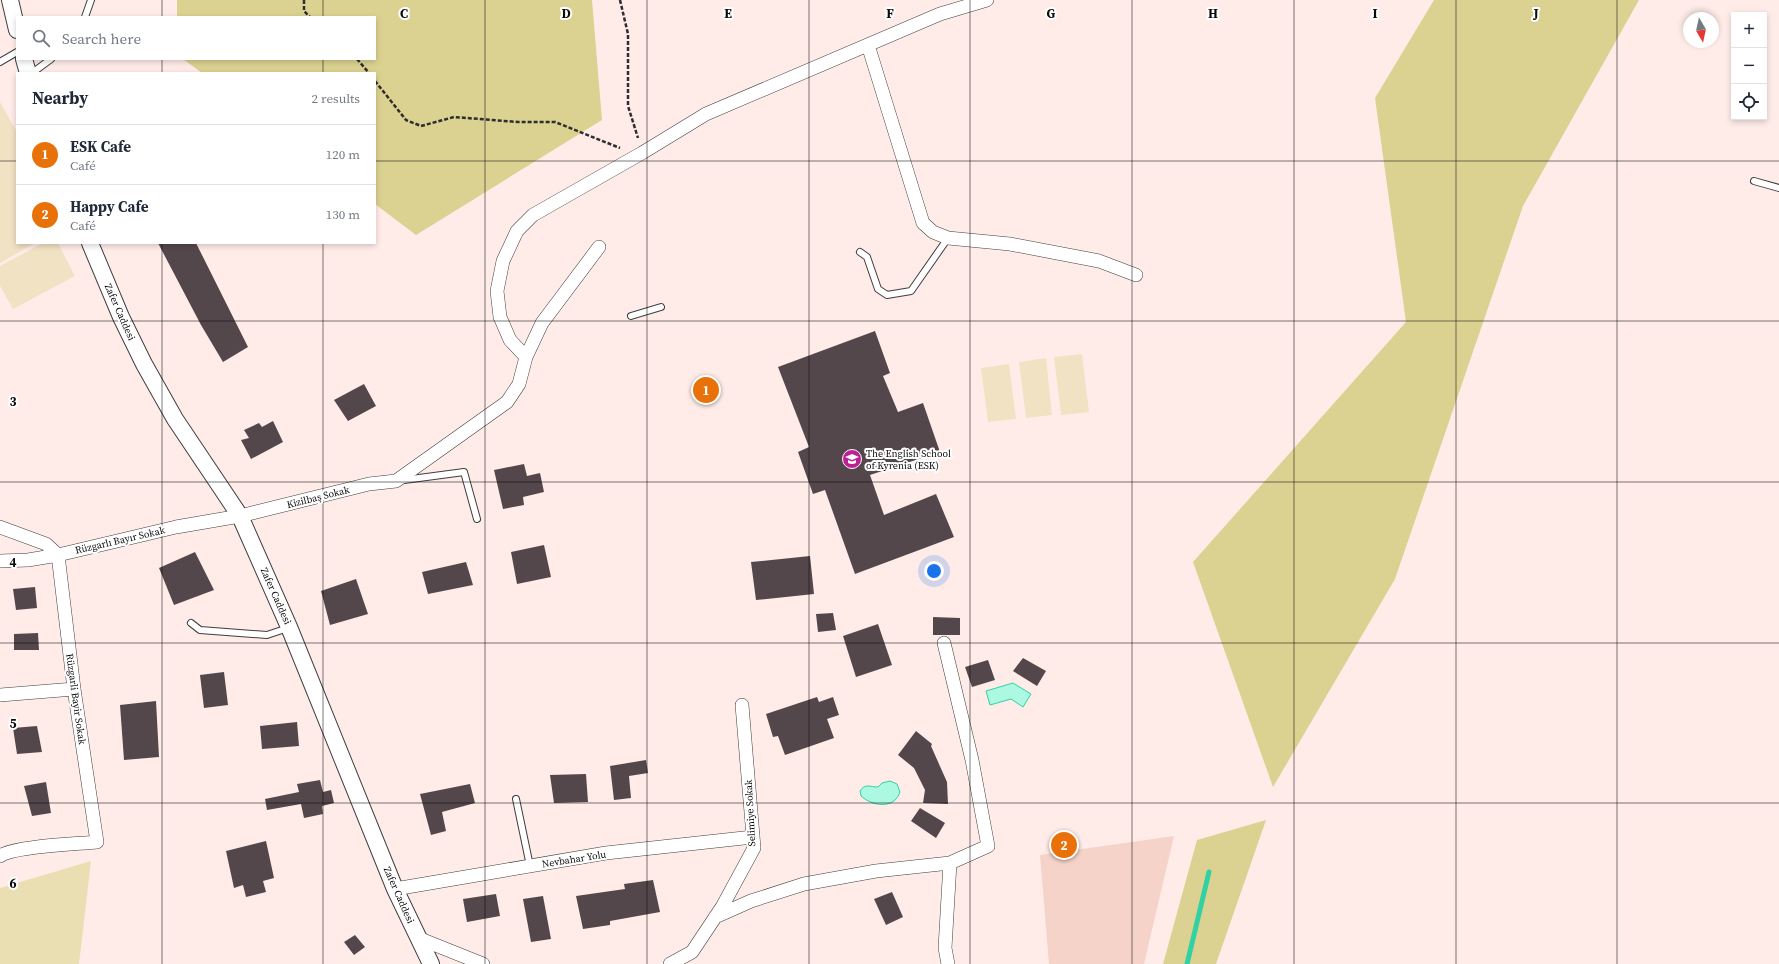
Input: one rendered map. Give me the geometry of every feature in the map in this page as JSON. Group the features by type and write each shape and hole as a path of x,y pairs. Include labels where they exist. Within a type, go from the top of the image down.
{"street":[{"path":"10,0 16,26"},
{"path":"526,357 510,340 500,317 497,291 503,261 517,231 533,214 642,153 706,114 940,14 987,0"},
{"path":"868,45 923,223 933,232 948,238 1010,244 1099,261 1136,275"},
{"path":"24,60 28,72"},
{"name":"Zafer Caddesi","path":"90,244 121,317 148,371 175,419 240,516 289,627 395,889 431,964"},
{"path":"396,481 507,402 519,384 526,357 542,323 599,248"},
{"name":"Kizilbaş Sokak","path":"240,516 369,484 396,481"},
{"name":"Rüzgarlı Bayır Sokak","path":"0,561 28,560 58,555 176,527 240,516"},
{"path":"0,527 46,544 58,555"},
{"name":"Rüzgarli Bayir Sokak","path":"0,856 4,853 20,850 97,842 74,689 58,555"},
{"path":"715,918 751,900 804,884 876,871 950,863 988,846 972,760 944,643"},
{"path":"0,695 74,689"},
{"name":"Selimiye Sokak","path":"670,964 692,952 722,907 754,848 742,705"},
{"name":"Nevbahar Yolu","path":"395,889 606,853 753,837"},
{"path":"948,964 945,948 950,863"},
{"path":"418,938 483,964"}],"lane":[{"path":"85,16 91,0"},
{"path":"0,62 16,53"},
{"path":"33,72 50,60"},
{"path":"1754,181 1779,188"},
{"path":"860,252 867,257 878,289 887,295 901,294 911,290 948,238"},
{"path":"631,316 661,307"},
{"path":"396,481 464,472 478,519"},
{"path":"191,623 200,630 267,635 289,627"},
{"path":"516,799 530,866"}],"path":[{"path":"304,0 304,11 309,16"},
{"path":"376,82 406,120 421,126 454,117 518,122 555,122 613,147 642,153 628,106 628,34 620,0"},
{"path":"358,60 368,72"}],"shaded area":[{"path":"177,0 592,0 602,120 416,235 376,205 376,72 201,72 184,60 376,60 376,16 177,16"},
{"path":"1434,0 1639,0 1523,206 1395,579 1273,787 1193,562 1406,322 1375,98"},
{"path":"0,102 16,130 16,244 33,244 0,263"},
{"path":"41,244 59,244 75,276 13,309 0,286 0,266"},
{"path":"1082,354 1089,412 1061,415 1054,357"},
{"path":"1046,358 1052,415 1026,418 1019,362"},
{"path":"1009,364 1016,419 988,422 981,368"},
{"path":"1013,683 1031,694 1023,707 1011,699 990,705 986,691"},
{"path":"890,781 897,784 900,792 893,802 888,804 877,804 861,796 860,791 864,787 878,787 882,783"},
{"path":"1266,820 1216,964 1163,964 1197,840"},
{"path":"1174,836 1144,964 1049,964 1040,855"},
{"path":"91,861 79,964 0,964 0,888"}],"building":[{"path":"159,244 196,244 248,347 223,362 201,325"},
{"path":"875,331 890,373 883,376 898,412 923,403 940,452 870,475 884,515 936,494 954,537 855,574 825,490 813,494 798,452 809,447 778,367"},
{"path":"364,384 376,406 348,421 334,400"},
{"path":"273,421 283,442 251,459 241,440 249,438 244,430 259,423 262,427"},
{"path":"524,464 527,476 540,473 544,492 523,497 524,505 503,509 494,470"},
{"path":"544,545 551,577 517,584 511,552"},
{"path":"195,552 214,590 174,605 159,568"},
{"path":"810,556 814,594 756,600 751,562"},
{"path":"466,562 473,585 428,594 422,572"},
{"path":"356,579 368,614 330,625 321,591"},
{"path":"35,587 37,608 16,610 13,589"},
{"path":"833,613 836,630 818,632 816,614"},
{"path":"933,617 960,618 960,635 933,635"},
{"path":"878,624 892,665 856,677 843,636"},
{"path":"38,633 39,650 14,650 14,634"},
{"path":"1023,658 1046,671 1037,686 1013,671"},
{"path":"988,660 995,680 972,687 965,667"},
{"path":"224,672 228,705 204,708 200,675"},
{"path":"817,697 819,702 833,697 839,715 827,719 834,738 785,755 778,736 773,737 766,714"},
{"path":"156,701 159,757 124,760 120,705"},
{"path":"297,722 299,746 262,749 260,726"},
{"path":"37,726 42,752 17,754 13,728"},
{"path":"916,731 932,744 931,746 947,782 948,804 923,803 925,790 914,768 898,755"},
{"path":"646,760 648,773 629,776 631,798 614,800 610,766"},
{"path":"586,774 588,802 554,803 550,775"},
{"path":"320,780 323,792 331,790 334,803 322,806 323,814 304,818 301,804 267,810 265,799 299,792 297,784"},
{"path":"46,782 51,813 32,816 24,786"},
{"path":"470,784 475,803 442,812 446,831 431,835 420,794"},
{"path":"920,808 945,823 936,838 911,821"},
{"path":"266,841 274,878 263,881 266,892 246,897 243,885 234,888 226,851"},
{"path":"653,880 660,912 610,921 610,925 583,929 576,896 625,889 624,884"},
{"path":"892,892 903,917 886,925 874,899"},
{"path":"496,894 500,916 467,922 463,899"},
{"path":"543,896 551,939 531,942 523,899"},
{"path":"355,935 365,947 354,955 344,942"}],"waterway":[{"path":"1187,964 1209,872"}],"place":[{"name":"ESK Cafe","path":"706,390"},
{"name":"The English School of Kyrenia (ESK)","path":"852,459"},
{"name":"Happy Cafe","path":"1064,845"}]}
